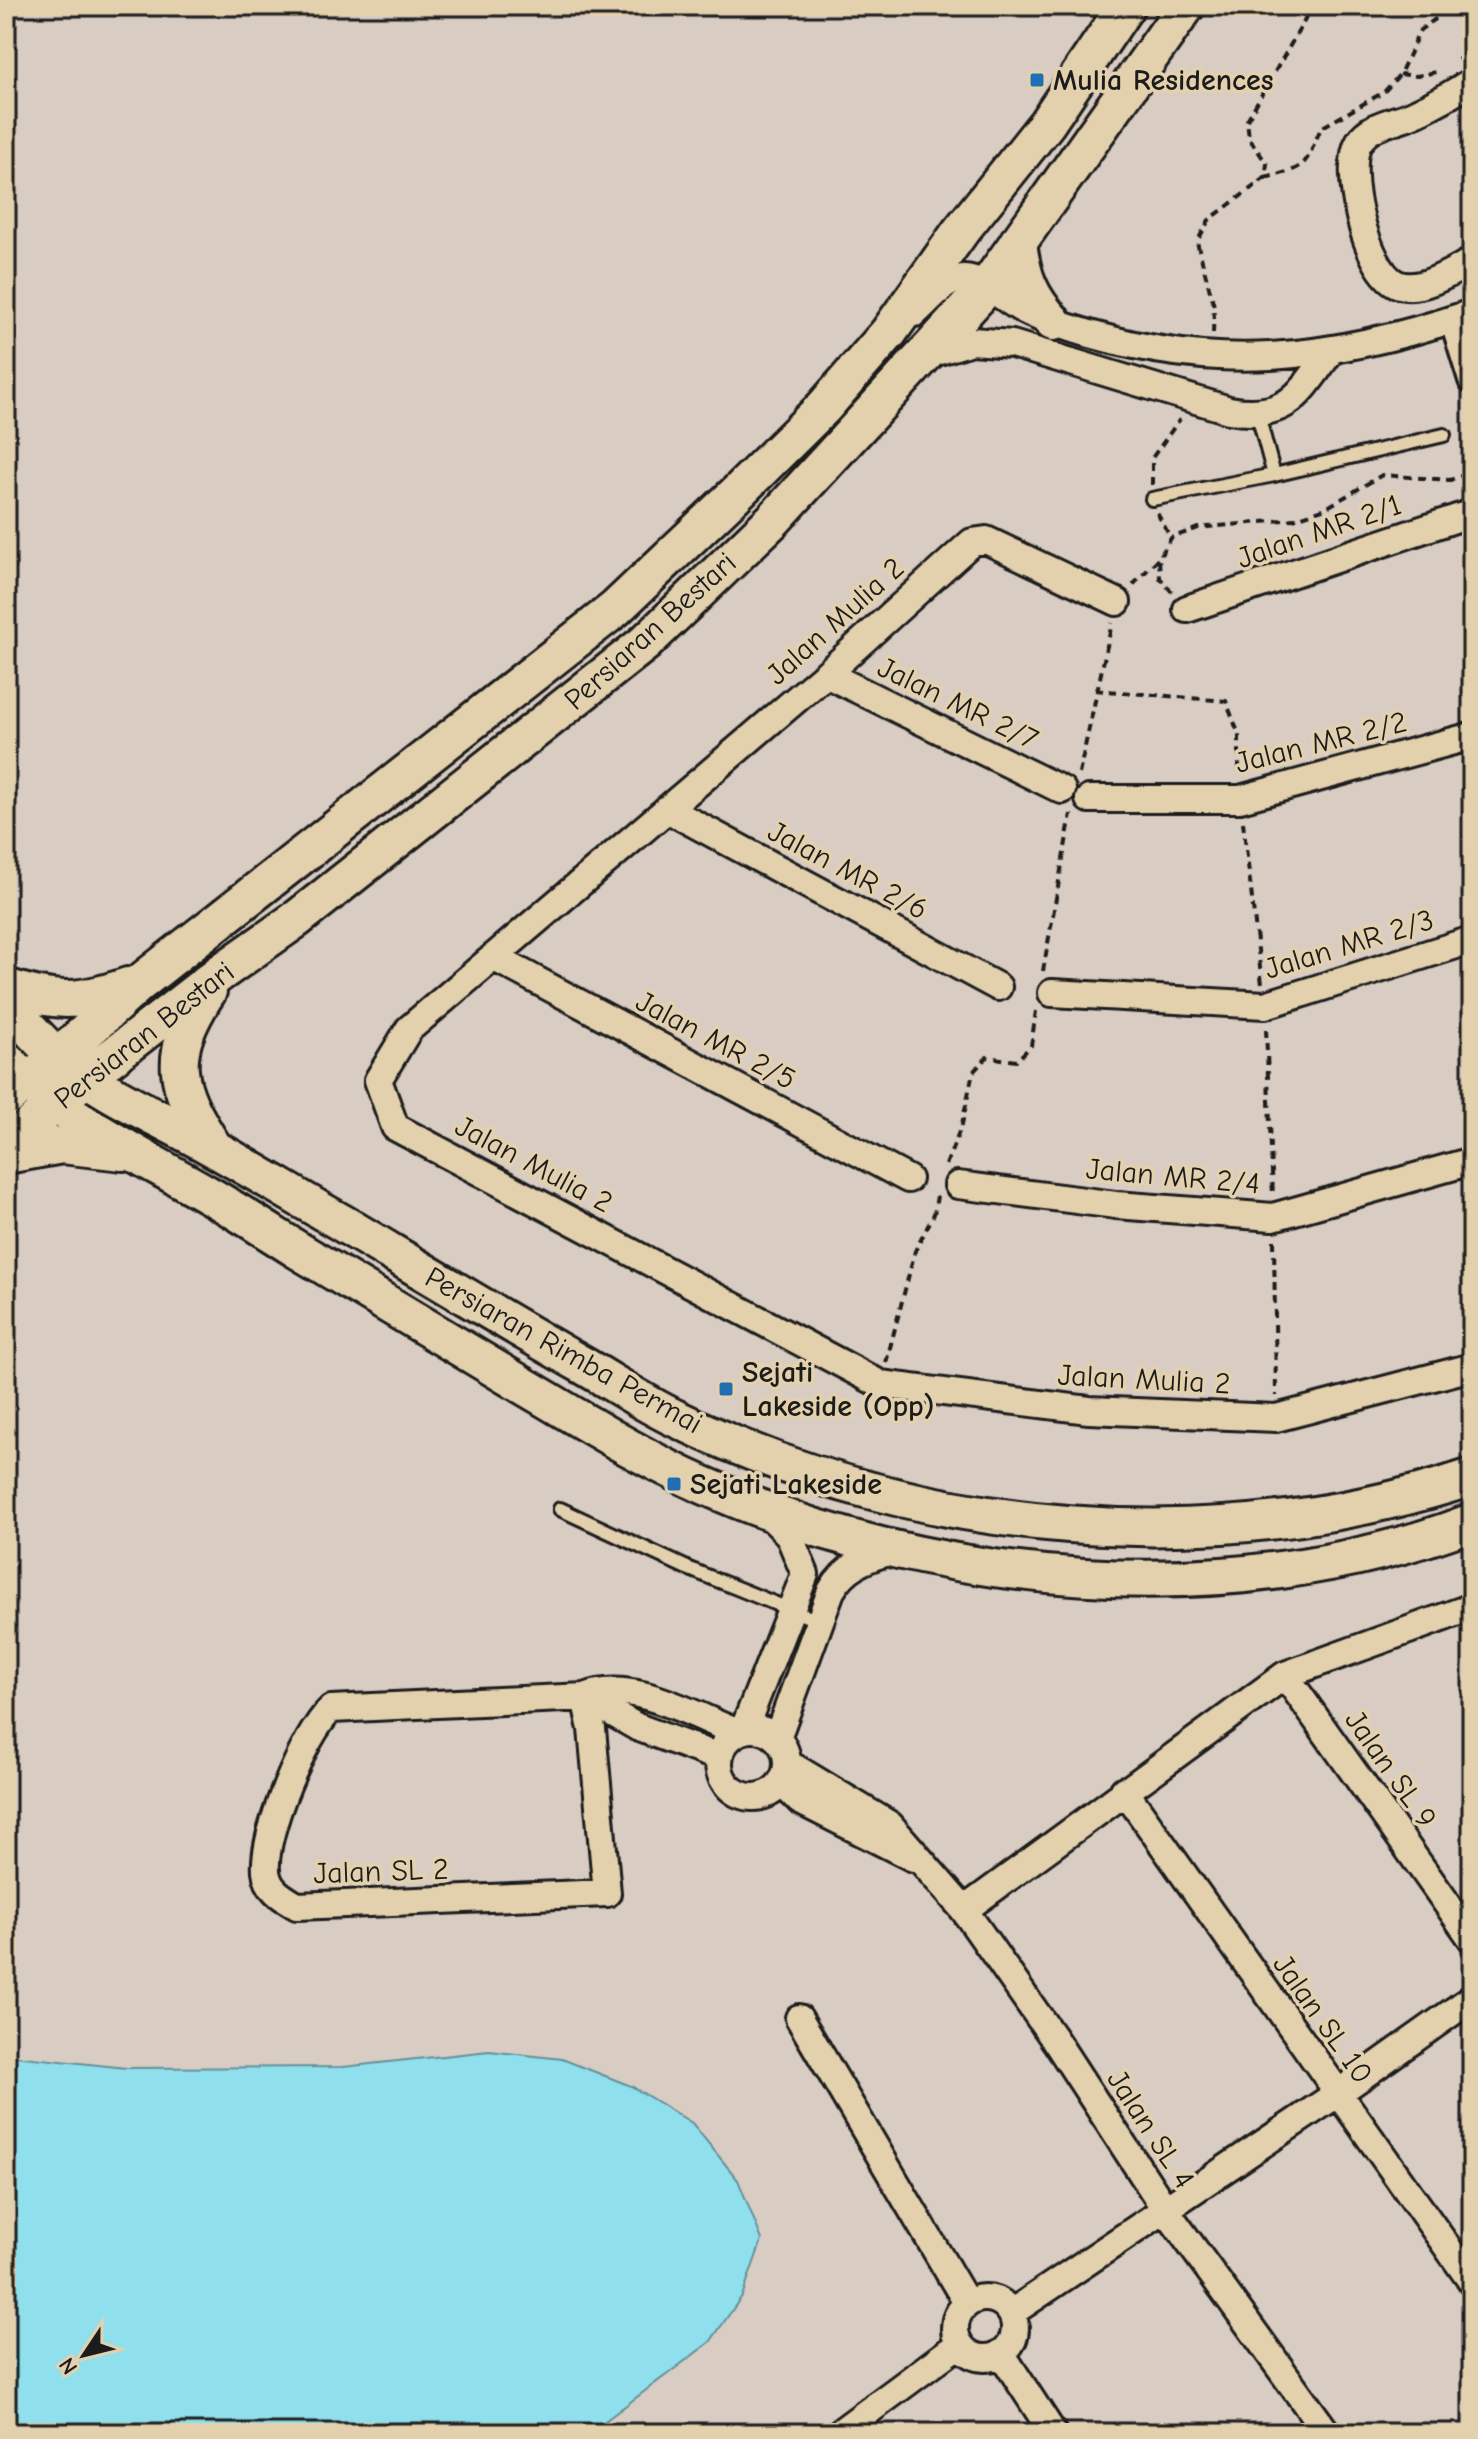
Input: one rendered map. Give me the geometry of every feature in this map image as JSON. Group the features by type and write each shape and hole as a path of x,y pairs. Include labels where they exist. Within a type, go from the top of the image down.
{"main road":[{"name":"Persiaran Bestari","path":"6,1147 57,1103 72,1068 141,982 615,609 824,407 889,332 960,232 1047,123 1126,6"},
{"name":"Persiaran Bestari","path":"13,1080 72,1068 220,973 323,899 645,643 773,520 986,288 1186,6"},
{"path":"1018,242 1023,280 1034,301 1053,322"},
{"path":"214,1148 186,1097 180,1045 186,1024 220,973"},
{"path":"6,987 61,1001 92,999 141,982"},
{"name":"Persiaran Rimba Permai","path":"6,1003 72,1068 677,1419 774,1458 877,1493 991,1516 1075,1525 1170,1527 1327,1513 1427,1492 1472,1477"},
{"name":"Persiaran Rimba Permai","path":"13,1080 57,1103 137,1155 210,1195 596,1429 701,1485 893,1550 983,1566 1071,1576 1246,1574 1335,1562 1409,1546 1472,1522"},
{"path":"6,1155 62,1145 137,1155"},
{"path":"1427,1492 1472,1471"}],"street":[{"path":"1472,81 1413,114 1375,128 1360,139 1354,153 1354,174 1366,242 1381,270 1396,283 1413,286 1472,261"},
{"path":"889,332 956,280 971,279 1053,322 1143,347 1208,355 1285,358 1330,352 1462,316 1472,380"},
{"path":"922,356 957,344 987,340 1012,344 1258,415 1283,408 1330,352"},
{"name":"Jalan MR 2/1","path":"1187,609 1472,513"},
{"name":"Jalan Mulia 2","path":"1117,602 986,540 972,542 826,674 409,1029 378,1080 395,1127 880,1384 1089,1410 1276,1418 1472,1367"},
{"name":"Jalan MR 2/7","path":"826,674 1075,796"},
{"name":"Jalan MR 2/2","path":"1075,796 1240,799 1472,736"},
{"name":"Jalan MR 2/6","path":"667,809 998,987"},
{"name":"Jalan MR 2/3","path":"1047,984 1265,1005 1472,940"},
{"name":"Jalan MR 2/5","path":"493,957 908,1179"},
{"name":"Jalan MR 2/4","path":"958,1185 1116,1205 1273,1217 1472,1161"},
{"path":"761,1507 789,1535 805,1574 740,1730 724,1742 718,1757 721,1776 740,1795 758,1797 784,1772 777,1738 831,1591 841,1575 862,1560 893,1550"},
{"path":"964,1910 1285,1675 1472,1607"},
{"name":"Jalan SL 9","path":"1285,1675 1472,1939"},
{"name":"Jalan SL 2","path":"585,1697 592,1729 607,1893 297,1906 274,1893 266,1871 272,1828 313,1731 331,1709 585,1697 607,1689 642,1696 740,1730"},
{"path":"585,1697 637,1727 718,1757"},
{"path":"740,1730 762,1729 777,1738"},
{"name":"Jalan SL 4","path":"784,1772 800,1801 920,1861 964,1910 1057,2043 1165,2209 1327,2433"},
{"name":"Jalan SL 10","path":"1124,1790 1472,2282"},
{"path":"1011,2313 1337,2094 1472,1998"},
{"path":"799,2018 967,2303"},
{"path":"976,2299 996,2300 1011,2313 1015,2330 1001,2353 974,2356 959,2344 955,2326 961,2309 967,2303 976,2299"},
{"path":"839,2433 959,2344"},
{"path":"1001,2353 1053,2433"}],"lane":[{"path":"1258,415 1274,475"},
{"path":"1152,499 1274,475 1444,435"},
{"path":"560,1509 821,1622"}],"path":[{"path":"1265,178 1267,164 1249,138 1247,120 1313,6"},
{"path":"1208,355 1214,306 1197,242 1209,220 1265,178 1294,171 1309,160 1321,128 1384,92 1400,74 1420,30 1453,6"},
{"path":"1400,74 1437,73 1472,51"},
{"path":"1171,538 1160,523 1152,499 1152,458 1191,398"},
{"path":"1047,984 1075,796 1117,602 1159,558 1171,538 1198,528 1293,519 1326,508 1382,475 1450,480 1472,472"},
{"path":"1159,558 1160,578 1187,609"}],"water":[{"path":"489,2051 562,2059 631,2086 692,2123 738,2180 762,2240 742,2296 710,2342 589,2433 6,2433 6,2055 126,2068 343,2067"}],"place":[{"name":"Mulia Residences","path":"1037,80"},
{"name":"Sejati Lakeside (Opp)","path":"726,1389"},
{"name":"Sejati Lakeside","path":"674,1484"}]}
